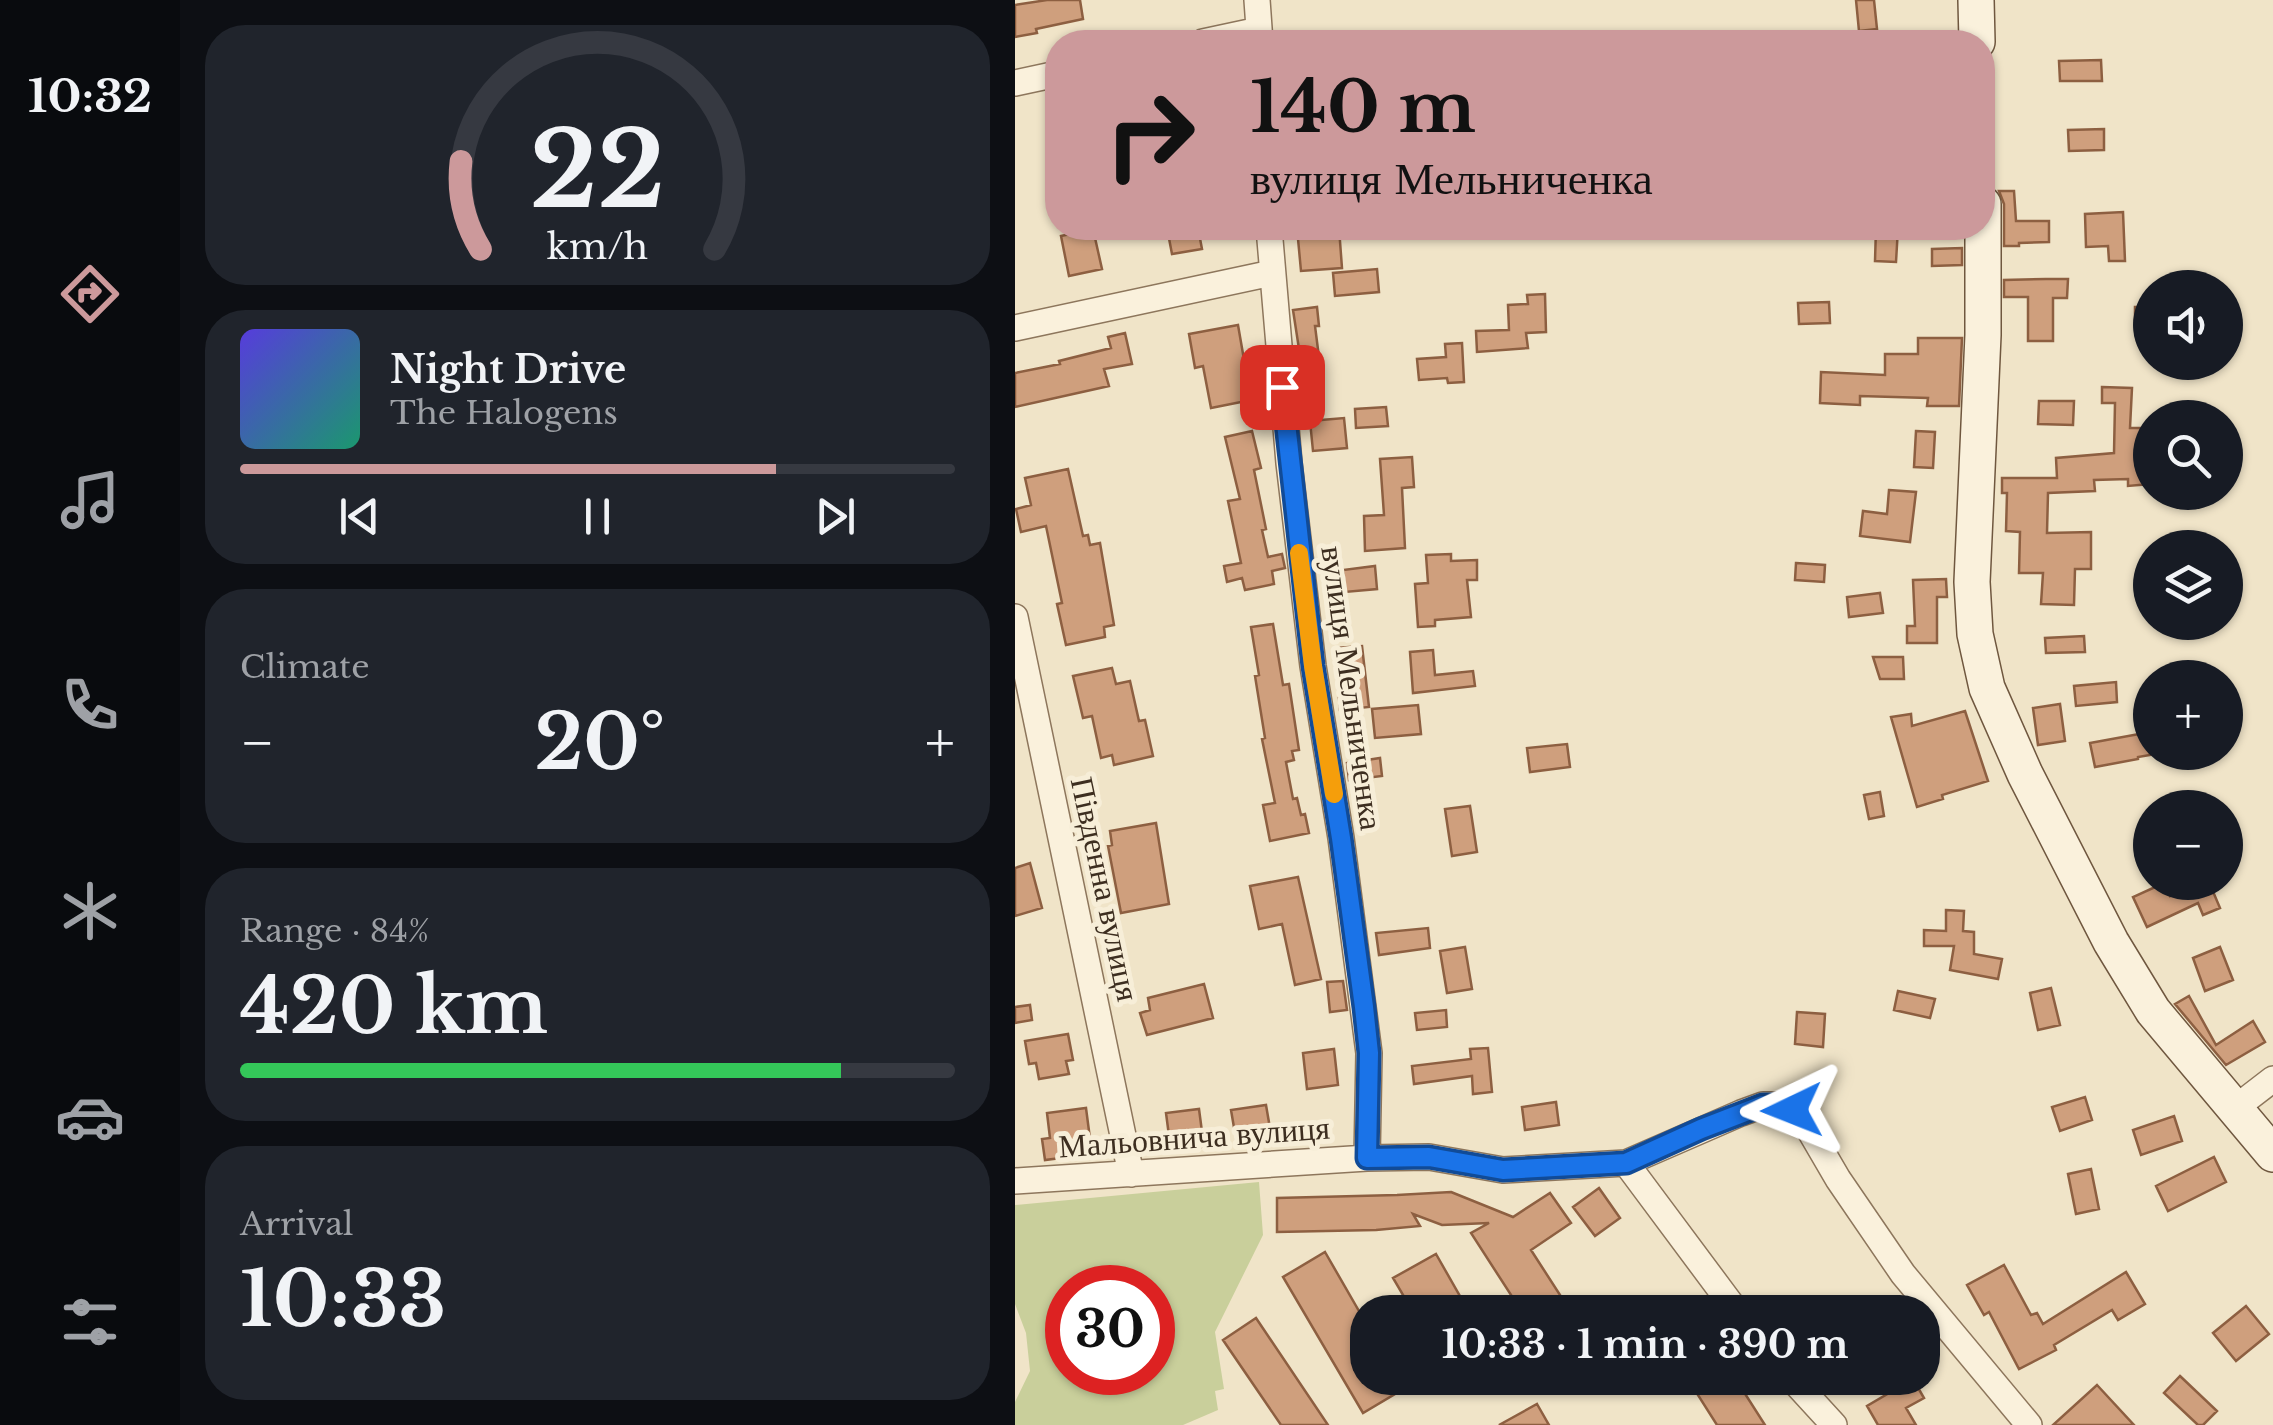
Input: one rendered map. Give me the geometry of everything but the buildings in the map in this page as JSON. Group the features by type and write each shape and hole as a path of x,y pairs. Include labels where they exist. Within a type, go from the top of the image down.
{"street":[{"path":"1257,0 1259,30"},
{"path":"1976,0 1977,30"},
{"path":"1015,83 1045,77"},
{"name":"вулиця Мельниченка","path":"1270,240 1289,463 1313,666 1367,1038 1367,1158"},
{"path":"1983,240 1983,335 1972,582 1975,634 1987,688 2025,774 2111,942 2153,1011 2273,1154"},
{"path":"1015,328 1271,272"},
{"name":"Південна вулиця","path":"1015,617 1131,1174"},
{"path":"2234,1108 2273,1079"},
{"name":"Мальовнича вулиця","path":"1015,1180 1367,1158 1429,1157 1503,1170 1626,1163 1741,1112 1777,1105 1792,1110 1803,1120 1903,1274 2029,1425"},
{"path":"1626,1163 1724,1295"},
{"path":"1807,1395 1834,1425"}],"green space":[{"path":"1259,1182 1263,1235 1215,1332 1224,1389 1215,1391 1218,1410 1183,1425 1015,1425 1015,1402 1030,1371 1026,1333 1015,1304 1015,1205"}],"slow traffic":[{"path":"1299,553 1334,794"}],"route":[{"path":"1282,387 1313,666 1364,1007 1369,1053 1367,1158 1429,1157 1503,1170 1626,1163 1741,1112 1763,1105 1792,1110"}]}
